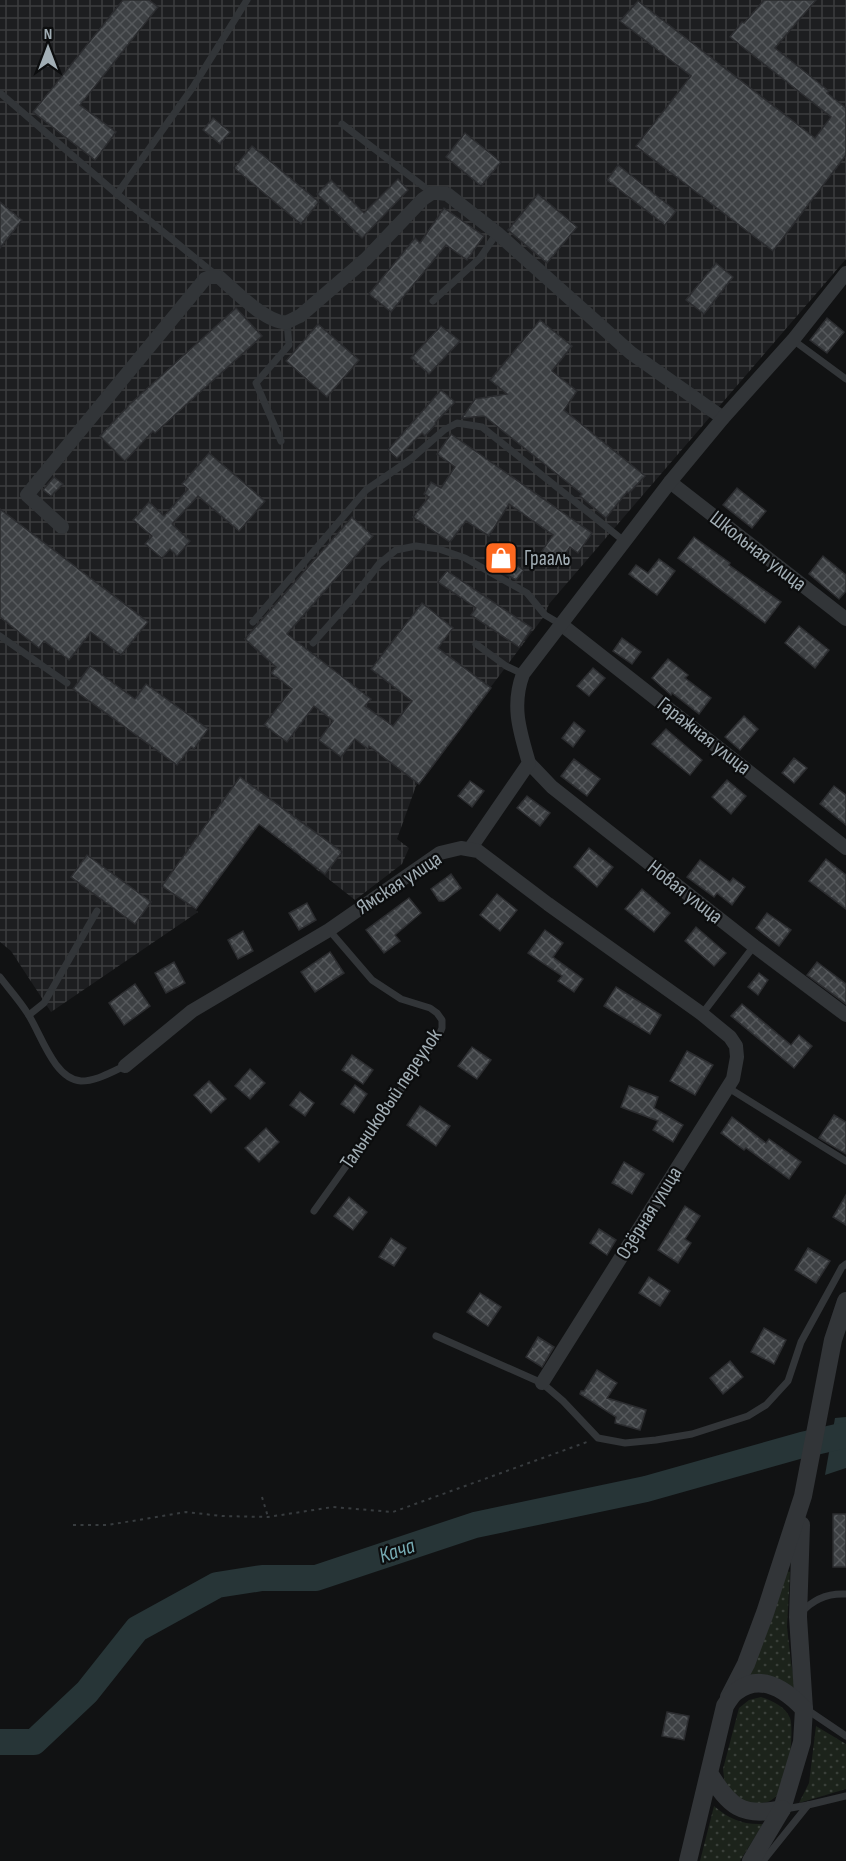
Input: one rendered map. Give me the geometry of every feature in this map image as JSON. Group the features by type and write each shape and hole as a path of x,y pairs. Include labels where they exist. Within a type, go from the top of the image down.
{"street":[{"path":"62,527 27,495 205,279 219,277 265,316 274,321 287,322 300,316 366,259 423,199 438,192 447,194 498,233 631,353 723,418"},
{"path":"470,849 529,763 516,705 516,695 523,674 670,483 723,418 793,340 846,273"},
{"name":"Школьная улица","path":"670,483 846,619"},
{"name":"Гаражная улица","path":"562,625 846,848"},
{"name":"Новая улица","path":"529,763 552,787 754,946 846,1015"},
{"name":"Ямская улица","path":"125,1066 192,1011 329,930 440,853 452,849 478,851 702,1014 730,1037"},
{"name":"Озёрная улица","path":"542,1383 733,1079 737,1057 736,1046 730,1037"},
{"path":"688,1861 724,1706 746,1664 803,1496 829,1365 846,1300"},
{"path":"751,1861 782,1809 802,1742 804,1708 798,1617 803,1496"},
{"path":"724,1706 737,1691 752,1684 768,1684 782,1689 804,1708"},
{"path":"709,1773 726,1799 738,1808 767,1812 782,1809"}],"lane":[{"path":"117,194 193,87 247,0"},
{"path":"0,93 117,194 219,277"},
{"path":"342,124 432,194"},
{"path":"433,301 480,258 498,233"},
{"path":"281,441 256,383 289,345 287,322"},
{"path":"793,340 846,379"},
{"path":"253,622 366,490 411,459 444,430 457,423 482,427 624,541"},
{"path":"313,644 379,564 396,550 416,546 440,549 465,558 527,593 545,615 562,625"},
{"path":"0,636 67,683"},
{"path":"476,644 506,666 523,674"},
{"path":"29,1015 45,1003 97,911"},
{"name":"Тальниковый переулок","path":"314,1211 438,1038 442,1028 442,1020 430,1008 401,999 372,980 329,930"},
{"path":"702,1014 754,946"},
{"path":"0,977 29,1015 51,1056 66,1076 79,1081 94,1080 125,1066"},
{"path":"727,1087 846,1161"},
{"path":"436,1336 542,1383 563,1401 598,1438 625,1443 692,1434 748,1416 766,1405 788,1381 801,1342 842,1267 846,1264"},
{"path":"798,1617 808,1605 822,1597 837,1593 846,1594"},
{"path":"804,1708 846,1736"},
{"path":"782,1809 846,1796"},
{"path":"763,1861 808,1805"}],"path":[{"path":"73,1525 108,1525 186,1512 222,1516 268,1517 333,1507 393,1512 598,1438"},
{"path":"262,1497 268,1517"}],"shaded area":[{"path":"0,0 846,0 846,259 549,604 545,615 416,786 397,839 409,848 402,864 355,900 259,824 196,909 186,902 198,912 51,1012 11,951 0,942"},
{"path":"846,1417 846,1468 825,1475 835,1418"},
{"path":"787,1571 790,1572 787,1627 796,1689 747,1679"},
{"path":"761,1697 782,1707 790,1718 787,1778 781,1791 773,1799 768,1802 747,1804 725,1786 723,1769 739,1708 749,1700"},
{"path":"816,1726 846,1744 846,1789 799,1803 809,1783"},
{"path":"714,1806 737,1820 763,1824 740,1861 700,1861"}],"building":[{"path":"123,0 149,0 158,7 80,105 116,132 95,160 33,112"},
{"path":"764,0 816,0 775,48 829,91 827,93 846,108 846,155 773,251 636,146 691,76 620,21 638,1 815,138 831,117 730,37"},
{"path":"213,118 230,132 220,144 203,130"},
{"path":"465,133 501,162 481,186 446,157"},
{"path":"252,146 319,202 301,224 234,168"},
{"path":"618,165 676,211 665,225 607,180"},
{"path":"398,179 408,190 362,238 317,194 331,180 364,213"},
{"path":"538,194 577,227 547,263 508,230"},
{"path":"0,202 22,220 0,248"},
{"path":"444,208 484,236 467,260 446,245 391,312 369,294 415,238 420,243"},
{"path":"716,263 733,277 704,314 686,300"},
{"path":"236,308 262,336 155,433 153,431 125,461 100,436 130,404"},
{"path":"827,318 844,332 827,353 810,340"},
{"path":"540,320 572,346 552,371 577,391 564,410 645,476 629,493 627,492 606,518 580,496 582,494 484,416 462,418 475,399 507,394 490,380"},
{"path":"318,324 359,360 327,397 286,361"},
{"path":"441,326 460,341 429,374 411,358"},
{"path":"441,390 455,402 425,436 422,433 397,458 388,450"},
{"path":"451,434 592,533 578,553 570,547 557,566 540,554 553,535 509,504 489,536 466,521 450,542 413,517 429,497 424,494 431,482 441,488 455,467 437,454"},
{"path":"209,453 265,501 239,531 198,496 172,524 190,541 177,556 170,549 162,558 145,544 152,536 133,520 149,502 164,516 188,489 182,484"},
{"path":"54,477 63,484 51,496 43,490"},
{"path":"737,488 766,511 752,528 723,505"},
{"path":"0,509 148,622 121,655 91,632 69,660 44,641 39,648 0,617"},
{"path":"352,517 373,536 287,634 371,699 365,706 393,726 412,701 371,669 422,603 453,628 438,648 491,688 419,784 369,746 368,749 355,739 341,757 319,740 333,721 314,706 287,742 264,725 292,689 271,673 276,667 245,639"},
{"path":"694,537 781,602 765,623 678,558"},
{"path":"823,556 846,575 846,591 839,599 809,574"},
{"path":"503,557 524,570 516,580 495,568"},
{"path":"659,559 675,571 657,595 629,574 636,565 648,573"},
{"path":"447,571 532,628 519,647 471,615 476,608 438,582"},
{"path":"799,626 829,650 815,668 785,643"},
{"path":"622,638 641,652 632,664 613,651"},
{"path":"668,659 688,675 685,678 711,698 699,714 672,693 671,695 652,678"},
{"path":"90,666 135,699 146,684 208,729 194,749 191,747 177,765 73,689"},
{"path":"593,668 605,678 589,696 577,686"},
{"path":"744,716 758,729 740,750 725,737"},
{"path":"574,722 585,731 573,747 562,738"},
{"path":"666,729 702,760 690,775 652,744"},
{"path":"794,758 807,768 794,783 782,773"},
{"path":"574,759 600,779 587,796 561,776"},
{"path":"240,777 342,852 325,874 259,824 196,909 162,886"},
{"path":"727,780 746,796 731,814 712,797"},
{"path":"470,781 484,791 472,807 458,796"},
{"path":"834,786 846,795 846,825 820,804"},
{"path":"527,796 550,813 540,826 517,808"},
{"path":"589,848 613,867 597,887 574,867"},
{"path":"87,855 151,902 135,924 71,877"},
{"path":"826,859 846,875 846,909 809,881"},
{"path":"700,860 730,882 733,878 745,887 732,905 717,893 714,897 687,877"},
{"path":"451,874 461,888 444,901 439,901 431,889"},
{"path":"642,889 670,913 654,932 625,909"},
{"path":"497,894 517,910 500,931 480,915"},
{"path":"409,898 421,913 395,935 400,941 384,953 366,930"},
{"path":"307,903 316,920 299,930 289,913"},
{"path":"767,913 791,930 779,946 756,928"},
{"path":"696,927 726,953 714,966 685,941"},
{"path":"545,930 563,943 553,957 583,979 574,992 558,981 562,976 528,953"},
{"path":"243,931 253,951 238,959 228,940"},
{"path":"330,952 344,973 315,992 301,972"},
{"path":"174,962 185,983 166,993 155,973"},
{"path":"817,962 846,984 846,1004 807,975"},
{"path":"759,973 768,980 758,995 748,987"},
{"path":"135,984 150,1006 124,1025 109,1003"},
{"path":"616,987 661,1015 650,1034 604,1006"},
{"path":"742,1004 791,1045 799,1035 812,1046 794,1068 731,1016"},
{"path":"472,1047 491,1060 477,1079 458,1066"},
{"path":"687,1051 713,1065 695,1095 670,1081"},
{"path":"352,1055 373,1070 363,1084 342,1070"},
{"path":"250,1069 265,1083 250,1099 235,1086"},
{"path":"209,1081 226,1099 211,1113 194,1095"},
{"path":"355,1085 367,1094 354,1113 341,1104"},
{"path":"629,1086 658,1097 654,1108 683,1125 673,1142 653,1130 658,1121 621,1107"},
{"path":"300,1092 314,1103 305,1116 290,1105"},
{"path":"420,1106 450,1126 436,1146 407,1125"},
{"path":"834,1115 846,1122 846,1154 819,1138"},
{"path":"732,1117 766,1143 769,1139 801,1162 789,1179 721,1133"},
{"path":"266,1128 279,1142 259,1162 245,1148"},
{"path":"624,1162 644,1174 632,1194 612,1183"},
{"path":"846,1195 846,1225 833,1217"},
{"path":"349,1197 367,1212 353,1230 334,1216"},
{"path":"685,1206 700,1216 685,1239 691,1243 678,1263 658,1250"},
{"path":"599,1229 616,1240 607,1255 590,1243"},
{"path":"391,1238 406,1248 394,1266 379,1257"},
{"path":"808,1248 830,1261 816,1283 795,1270"},
{"path":"649,1277 670,1291 660,1306 639,1293"},
{"path":"480,1293 501,1307 488,1326 467,1312"},
{"path":"764,1328 786,1340 774,1364 751,1352"},
{"path":"538,1337 554,1347 542,1367 526,1357"},
{"path":"730,1361 743,1377 723,1394 710,1378"},
{"path":"597,1370 617,1383 607,1398 646,1410 640,1430 615,1423 616,1417 580,1394"},
{"path":"833,1514 846,1514 846,1567 833,1567"},
{"path":"667,1712 689,1716 684,1740 662,1736"}],"waterway":[{"name":"Кача","path":"0,1742 34,1742 87,1692 137,1629 217,1585 262,1578 316,1578 475,1525 646,1489 802,1445 846,1435"}],"place":[{"name":"Грааль","path":"501,558"}]}
